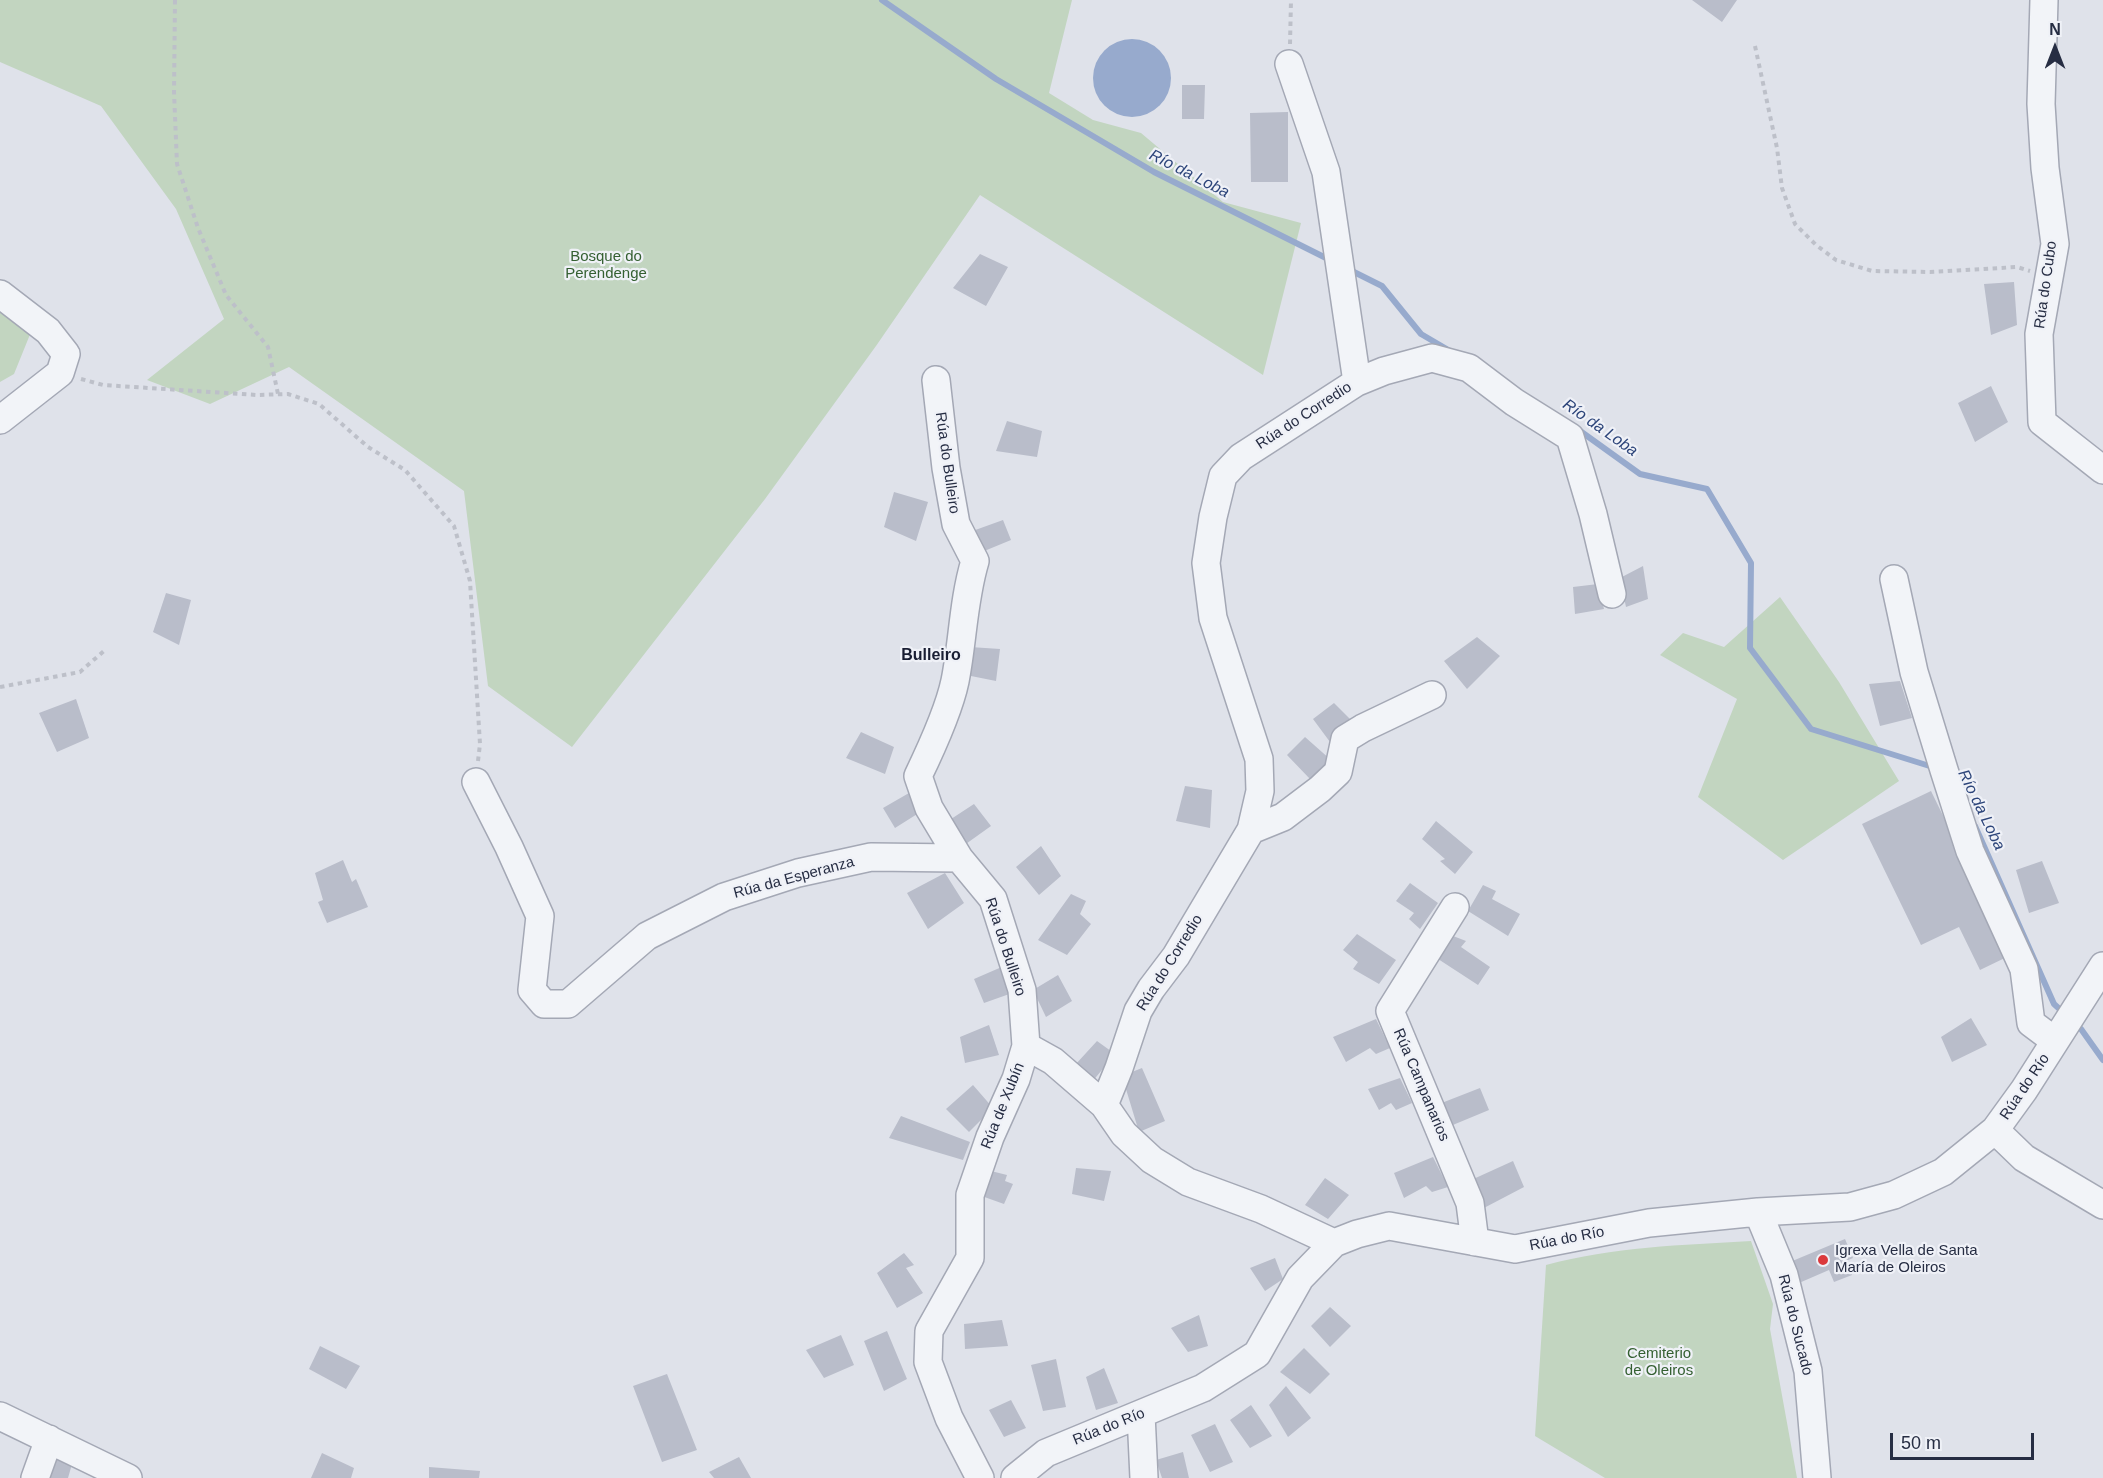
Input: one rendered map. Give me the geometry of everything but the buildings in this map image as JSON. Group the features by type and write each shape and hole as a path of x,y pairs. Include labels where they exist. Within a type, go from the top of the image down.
{"street":[{"name":"Rúa do Cubo","path":"2044,0 2041,104 2045,168 2055,244 2039,334 2042,422 2103,470"},
{"path":"1289,64 1326,172 1358,382"},
{"path":"0,294 48,331 66,354 60,373 0,420"},
{"name":"Rúa do Corredio","path":"1104,1105 1138,1011 1151,989 1176,956 1251,830 1260,791 1259,759 1214,618 1206,563 1212,517 1223,476 1241,457 1358,382 1384,371 1432,358 1469,368 1514,402 1570,437 1593,514 1612,594"},
{"name":"Rúa do Bulleiro","path":"936,380 946,468 956,524 975,561 967,588 955,682 934,741 918,776 929,808 959,858 993,899 1022,990 1026,1046"},
{"path":"1894,579 1914,672 1970,851 2024,969 2031,1023 2055,1041"},
{"path":"1251,830 1283,817 1338,772 1345,739 1432,695"},
{"name":"Rúa da Esperanza","path":"476,782 540,916 532,990 544,1004 568,1004 647,936 724,897 798,873 871,857 959,858"},
{"name":"Rúa Campanarios","path":"1455,907 1390,1011 1470,1203 1475,1242"},
{"name":"Rúa do Río","path":"1016,1478 1046,1453 1203,1388 1257,1354 1300,1278 1334,1243 1357,1234 1389,1226 1515,1249 1649,1223 1758,1212 1850,1207 1894,1195 1943,1172 1995,1130 2024,1090 2103,966"},
{"name":"Rúa de Xubín","path":"980,1478 949,1418 928,1362 929,1331 970,1258 970,1195 990,1137 1016,1079 1026,1046 1053,1061 1104,1105 1124,1134 1152,1160 1188,1182 1261,1209 1334,1243"},
{"path":"1995,1130 2024,1158 2103,1205"},
{"name":"Rúa do Sucado","path":"1758,1212 1784,1275 1808,1371 1817,1478"},
{"path":"1141,1414 1144,1478"},
{"path":"0,1416 128,1478"},
{"path":"35,1478 49,1439"}],"path":[{"path":"175,0 174,93 177,164 198,228 226,295 268,347 278,394"},
{"path":"1289,64 1291,0"},
{"path":"1755,46 1777,148 1782,188 1795,224 1823,250 1836,260 1872,270 1930,272 2017,267 2050,276"},
{"path":"60,373 103,385 258,395 288,394 319,405 368,447 405,470 454,526 470,581 480,744 476,782"},
{"path":"0,687 80,672 105,650"}],"green space":[{"name":"Bosque do Perendenge","path":"0,0 1072,0 1049,93 1093,120 1141,133 1223,202 1301,223 1263,375 980,195 876,346 765,499 572,747 488,686 464,491 289,367 210,404 147,380 224,319 176,209 101,106 0,62"},
{"path":"0,310 31,332 14,374 0,382"},
{"path":"1780,597 1839,682 1899,781 1783,860 1698,797 1737,699 1660,655 1683,633 1724,647"},
{"name":"Cemiterio de Oleiros","path":"1751,1241 1773,1304 1770,1329 1797,1478 1605,1478 1535,1436 1546,1265 1622,1251"}],"water":[{"path":"1132,39 1147,42 1160,50 1168,63 1171,78 1168,93 1160,106 1147,114 1132,117 1117,114 1104,106 1096,93 1093,78 1096,63 1104,50 1117,42"}],"waterway":[{"name":"Río da Loba","path":"882,0 996,79 1154,172 1330,260"},
{"name":"Río da Loba","path":"1348,269 1382,286 1421,334 1450,351"},
{"name":"Río da Loba","path":"1576,428 1640,474 1707,489 1751,563 1750,648 1811,729 1936,768"},
{"name":"Río da Loba","path":"1975,826 2054,1004 2065,1014"},
{"name":"Río da Loba","path":"2074,1023 2081,1029 2103,1060"}],"place":[{"name":"Igrexa Vella de Santa María de Oleiros","path":"1823,1260"}],"district":[{"name":"Bulleiro","path":"931,656"}]}
